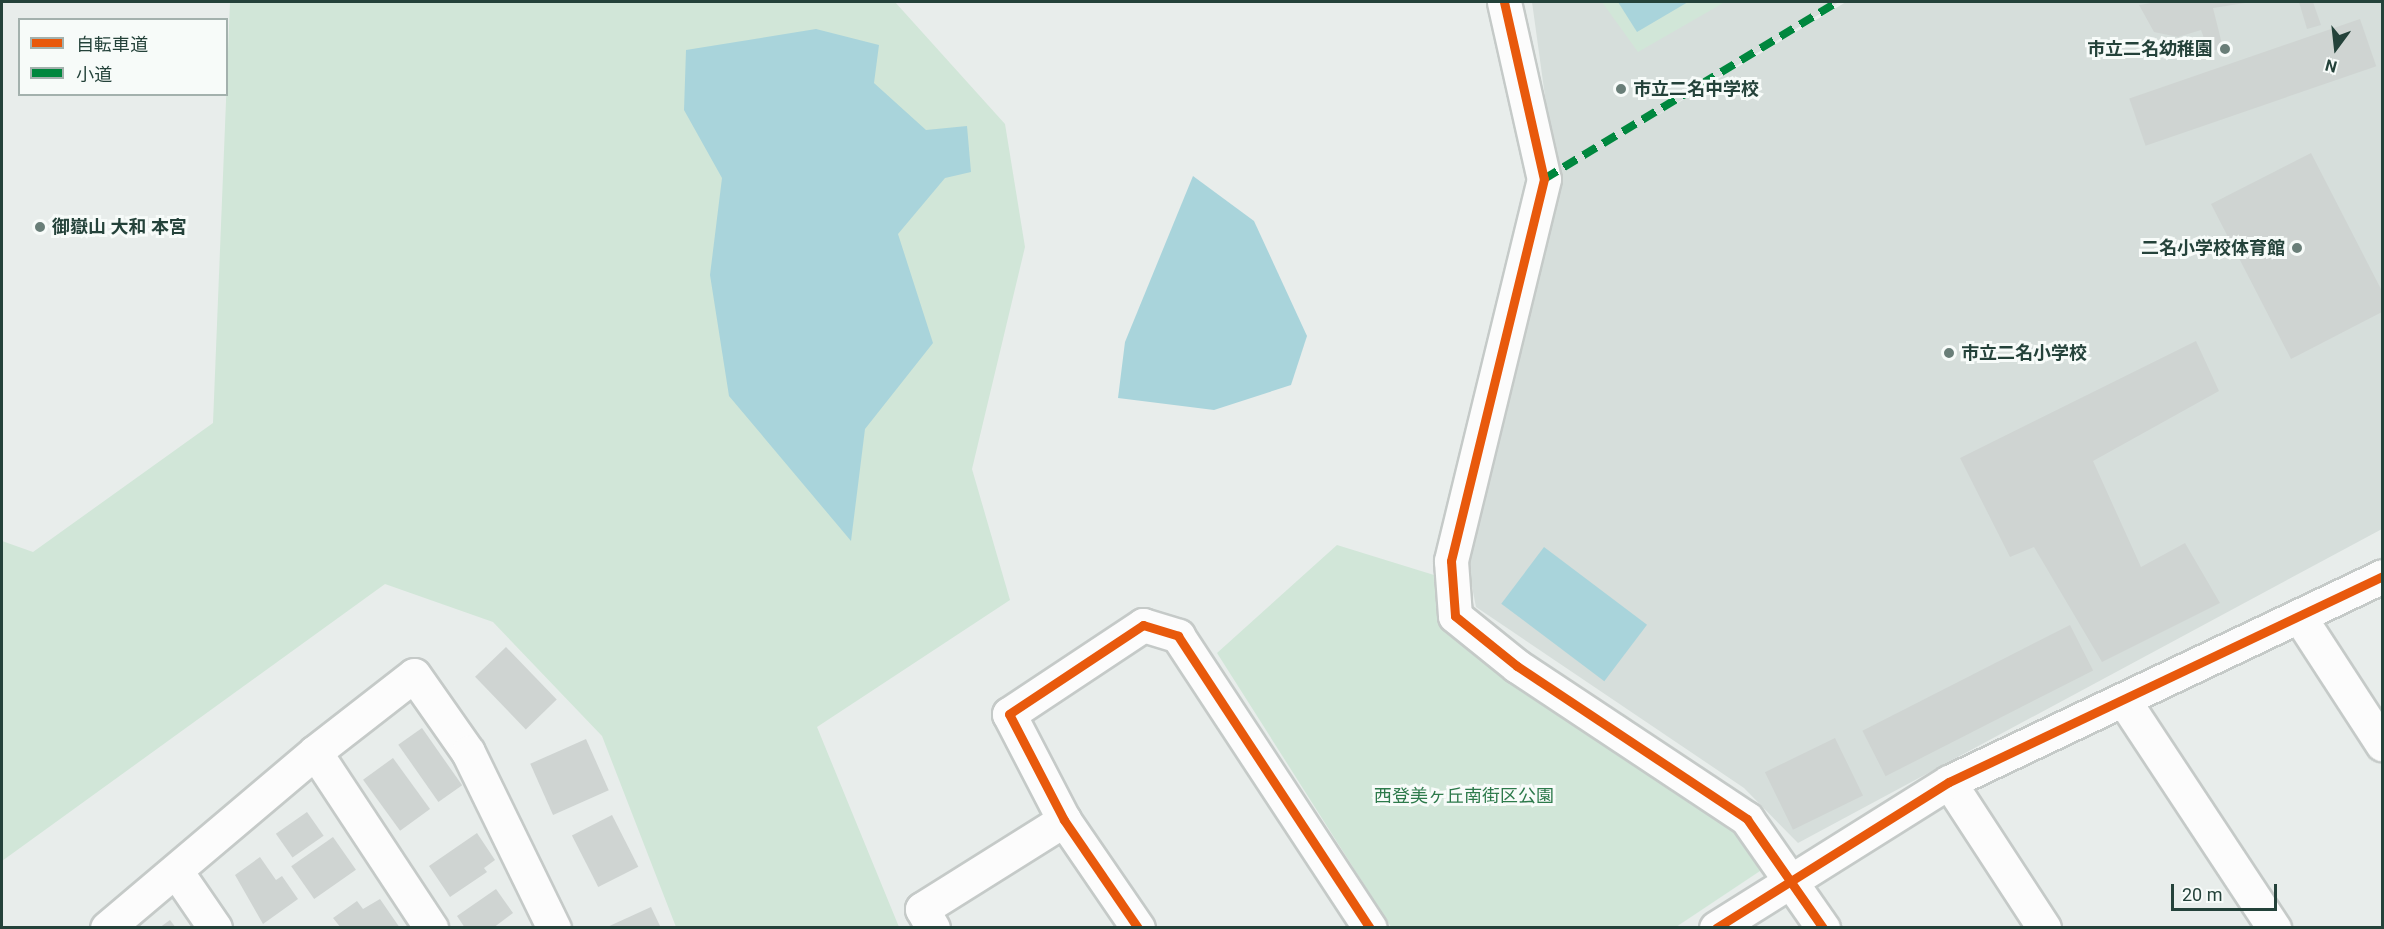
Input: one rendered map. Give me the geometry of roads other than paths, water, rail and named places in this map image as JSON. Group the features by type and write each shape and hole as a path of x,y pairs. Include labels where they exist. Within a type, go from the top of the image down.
{"street":[{"path":"1504,2 1544,179 1451,561 1455,616 1517,666 1747,819 1793,881 1823,927"},
{"path":"1716,927 1949,782 2125,702 2205,657 2299,616 2382,576"},
{"path":"2299,616 2382,744"},
{"path":"1138,927 1064,820 1009,714 1143,625 1178,636 1370,927"},
{"path":"108,927 315,752 414,675 468,752 554,927"},
{"path":"2125,702 2274,927"},
{"path":"315,752 431,927"},
{"path":"1949,782 2044,927"},
{"path":"933,927 922,909 1064,820"},
{"path":"176,871 215,927"}],"water":[{"path":"1618,2 1688,2 1637,32"},
{"path":"816,29 879,45 874,83 926,130 967,126 971,172 945,178 898,234 933,343 865,429 851,541 729,396 710,275 722,178 684,110 686,50"},
{"path":"1193,176 1254,221 1307,336 1291,385 1214,410 1118,398 1125,342"},
{"path":"1544,547 1647,625 1604,681 1501,604"}],"place":[{"name":"市立二名幼稚園","path":"2225,49"},
{"name":"市立二名中学校","path":"1621,89"},
{"name":"御嶽山 大和 本宮","path":"40,227"},
{"name":"二名小学校体育館","path":"2297,248"},
{"name":"市立二名小学校","path":"1949,353"}],"park label":[{"name":"西登美ヶ丘南街区公園","path":"1464,796"}]}
